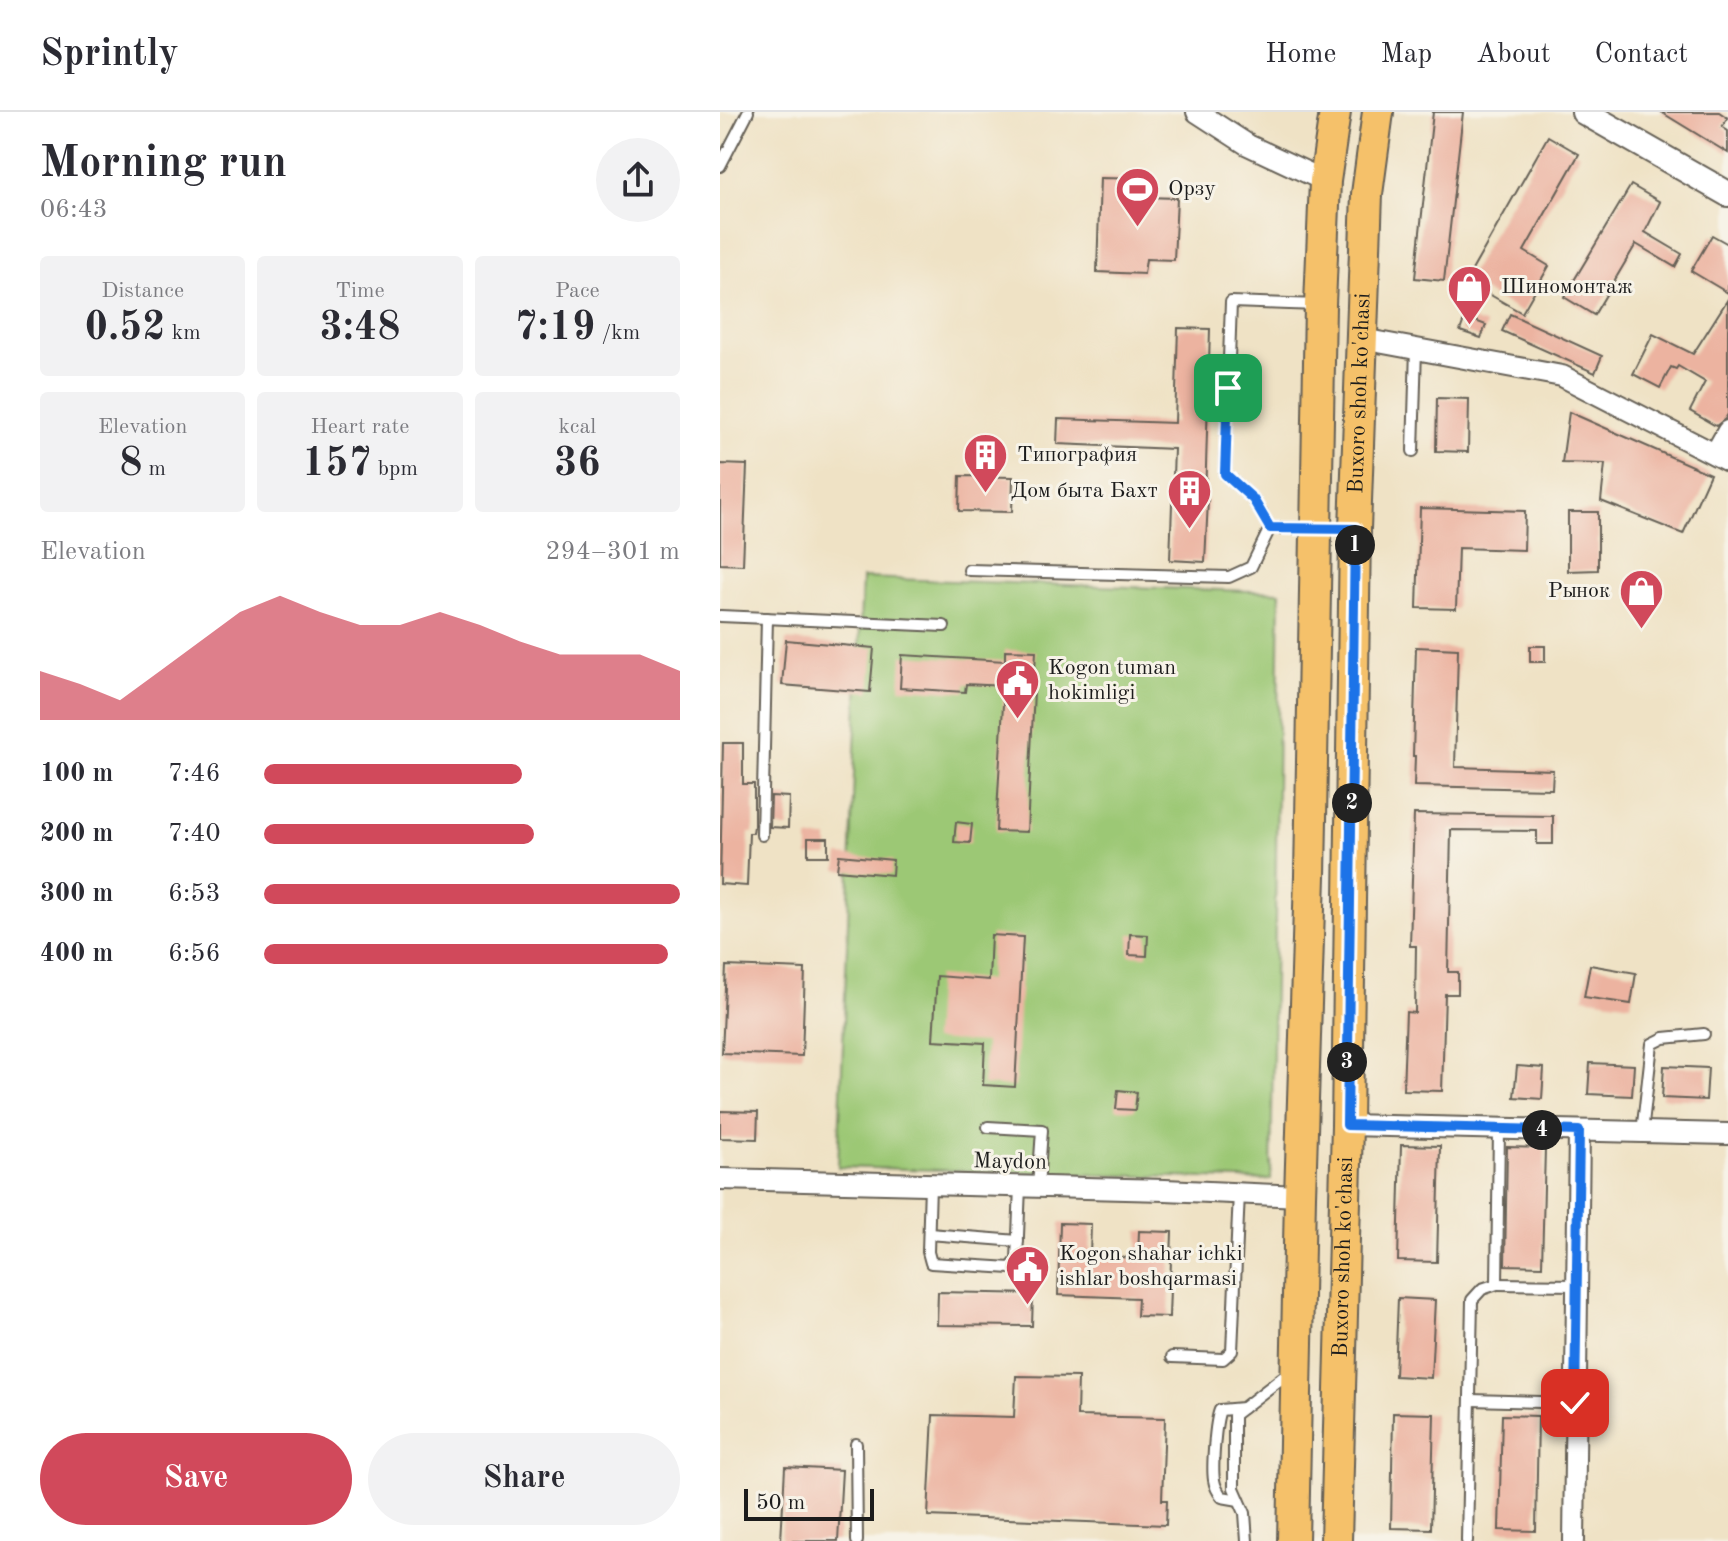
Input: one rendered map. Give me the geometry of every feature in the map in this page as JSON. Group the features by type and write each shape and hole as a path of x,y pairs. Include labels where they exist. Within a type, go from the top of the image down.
{"main road":[{"name":"Buxoro shoh ko'chasi","path":"1293,1541 1310,876 1320,305 1325,181 1335,112"},
{"name":"Buxoro shoh ko'chasi","path":"1336,1541 1347,1125 1355,529 1367,194 1378,112"},
{"path":"1315,528 1355,529"},
{"path":"1300,1196 1344,1197"}],"street":[{"path":"1197,112 1248,145 1325,181"},
{"path":"1584,112 1726,188"},
{"path":"1362,339 1562,376 1721,458 1728,431"},
{"path":"1347,1125 1728,1134"},
{"path":"1574,1541 1579,1131"},
{"name":"Maydon","path":"720,1179 1300,1196"}],"lane":[{"path":"720,166 748,112"},
{"path":"1270,528 1253,499 1225,474 1231,302 1320,305"},
{"path":"1413,451 1416,348"},
{"path":"1270,528 1315,528"},
{"path":"969,570 1229,577 1251,567 1270,528"},
{"path":"720,616 944,626"},
{"path":"762,835 767,618"},
{"path":"1642,1133 1652,1044 1664,1038 1704,1034"},
{"path":"930,1184 928,1252 931,1263 1011,1268 1017,1260 1018,1241 1042,1130 988,1127"},
{"path":"1497,1284 1499,1129"},
{"path":"1172,1357 1223,1359 1232,1351 1239,1193"},
{"path":"929,1234 1018,1241"},
{"path":"1467,1541 1472,1300 1482,1289 1497,1284 1577,1285"},
{"path":"1247,1541 1245,1513 1234,1488 1234,1415 1296,1368"},
{"path":"1471,1400 1575,1403"},
{"path":"1239,1500 1222,1497 1214,1481 1216,1422 1220,1410 1243,1408"},
{"path":"856,1444 857,1541"}],"green space":[{"path":"862,578 1280,592 1271,1180 838,1167"}],"building":[{"path":"1433,112 1463,112 1444,281 1415,278"},
{"path":"1661,112 1719,112 1728,118 1722,127 1728,131 1728,153"},
{"path":"1548,136 1579,154 1524,251 1549,266 1522,313 1466,281"},
{"name":"Орзу","path":"1100,178 1146,179 1146,197 1177,198 1174,260 1146,259 1144,274 1097,272"},
{"path":"1631,185 1660,202 1645,232 1682,254 1675,267 1636,244 1594,315 1564,297"},
{"path":"1712,235 1728,244 1728,293 1691,271"},
{"path":"1728,299 1728,414 1716,426 1690,411 1705,382 1678,366 1676,369 1671,367 1660,388 1633,374 1653,334 1693,354"},
{"path":"1510,314 1602,356 1595,373 1502,331"},
{"path":"1465,317 1486,325 1481,338 1460,331"},
{"path":"1178,328 1210,329 1205,562 1170,560 1174,449 1057,444 1058,419 1175,423"},
{"path":"1437,398 1469,399 1468,452 1436,451"},
{"path":"1569,412 1710,474 1683,534 1601,501 1605,464 1562,463"},
{"path":"720,464 747,465 743,565 720,564"},
{"name":"Типография","path":"960,476 1013,477 1012,512 959,511"},
{"path":"1420,508 1525,511 1524,550 1458,548 1456,609 1417,608"},
{"path":"1568,512 1598,512 1598,570 1568,571"},
{"path":"786,640 874,648 870,692 782,685"},
{"path":"1530,646 1545,646 1545,662 1530,662"},
{"path":"1416,647 1458,649 1455,767 1553,770 1552,789 1414,786"},
{"name":"Kogon tuman hokimligi","path":"1005,650 1036,651 1027,832 996,831 1004,686 966,684 965,692 900,688 902,655 1005,661"},
{"path":"723,743 743,743 743,784 754,784 754,826 753,833 749,833 747,886 720,884"},
{"path":"771,796 789,797 788,828 770,827"},
{"path":"1414,814 1553,816 1553,844 1537,844 1537,831 1451,830 1448,972 1458,972 1458,994 1445,994 1442,1091 1403,1090 1406,1012 1415,1013 1416,946 1410,946"},
{"path":"956,822 972,824 970,843 954,842"},
{"path":"808,838 828,838 828,856 808,856"},
{"path":"839,855 893,860 892,875 837,870"},
{"path":"1130,934 1148,935 1147,956 1129,955"},
{"path":"991,935 1023,937 1015,1087 983,1085 985,1043 933,1040 937,976 989,980"},
{"path":"1590,965 1636,973 1631,1004 1584,997"},
{"path":"726,966 805,969 802,1056 722,1053"},
{"path":"1590,1063 1634,1065 1632,1096 1588,1094"},
{"path":"1517,1066 1544,1068 1542,1099 1514,1097"},
{"path":"1664,1066 1708,1068 1706,1100 1662,1098"},
{"path":"1118,1090 1137,1092 1135,1110 1116,1109"},
{"path":"720,1111 758,1112 757,1139 720,1138"},
{"path":"1401,1145 1440,1146 1437,1262 1398,1261"},
{"path":"1507,1147 1545,1148 1542,1266 1505,1265"},
{"path":"1060,1223 1091,1224 1090,1256 1138,1258 1139,1231 1172,1232 1169,1317 1137,1316 1138,1298 1058,1295"},
{"path":"938,1292 1033,1294 1032,1326 937,1325"},
{"path":"1398,1298 1435,1300 1431,1378 1395,1376"},
{"path":"1016,1376 1078,1377 1077,1416 1165,1418 1162,1500 1167,1500 1166,1525 928,1516 933,1415 1014,1417"},
{"path":"1393,1413 1434,1414 1431,1529 1391,1528"},
{"path":"1502,1415 1538,1416 1536,1531 1499,1530"},
{"path":"785,1467 842,1470 838,1541 781,1541"}],"place":[{"name":"Орзу","path":"1137,228"},
{"name":"Шиномонтаж","path":"1470,326"},
{"name":"Типография","path":"986,494"},
{"name":"Дом быта Бахт","path":"1189,530"},
{"name":"Рынок","path":"1641,630"},
{"name":"Kogon tuman hokimligi","path":"1017,720"},
{"name":"Kogon shahar ichki ishlar boshqarmasi","path":"1028,1306"}],"route":[{"path":"1228,388 1225,474 1253,499 1270,528 1355,529 1347,1125 1579,1131 1575,1403"}]}
